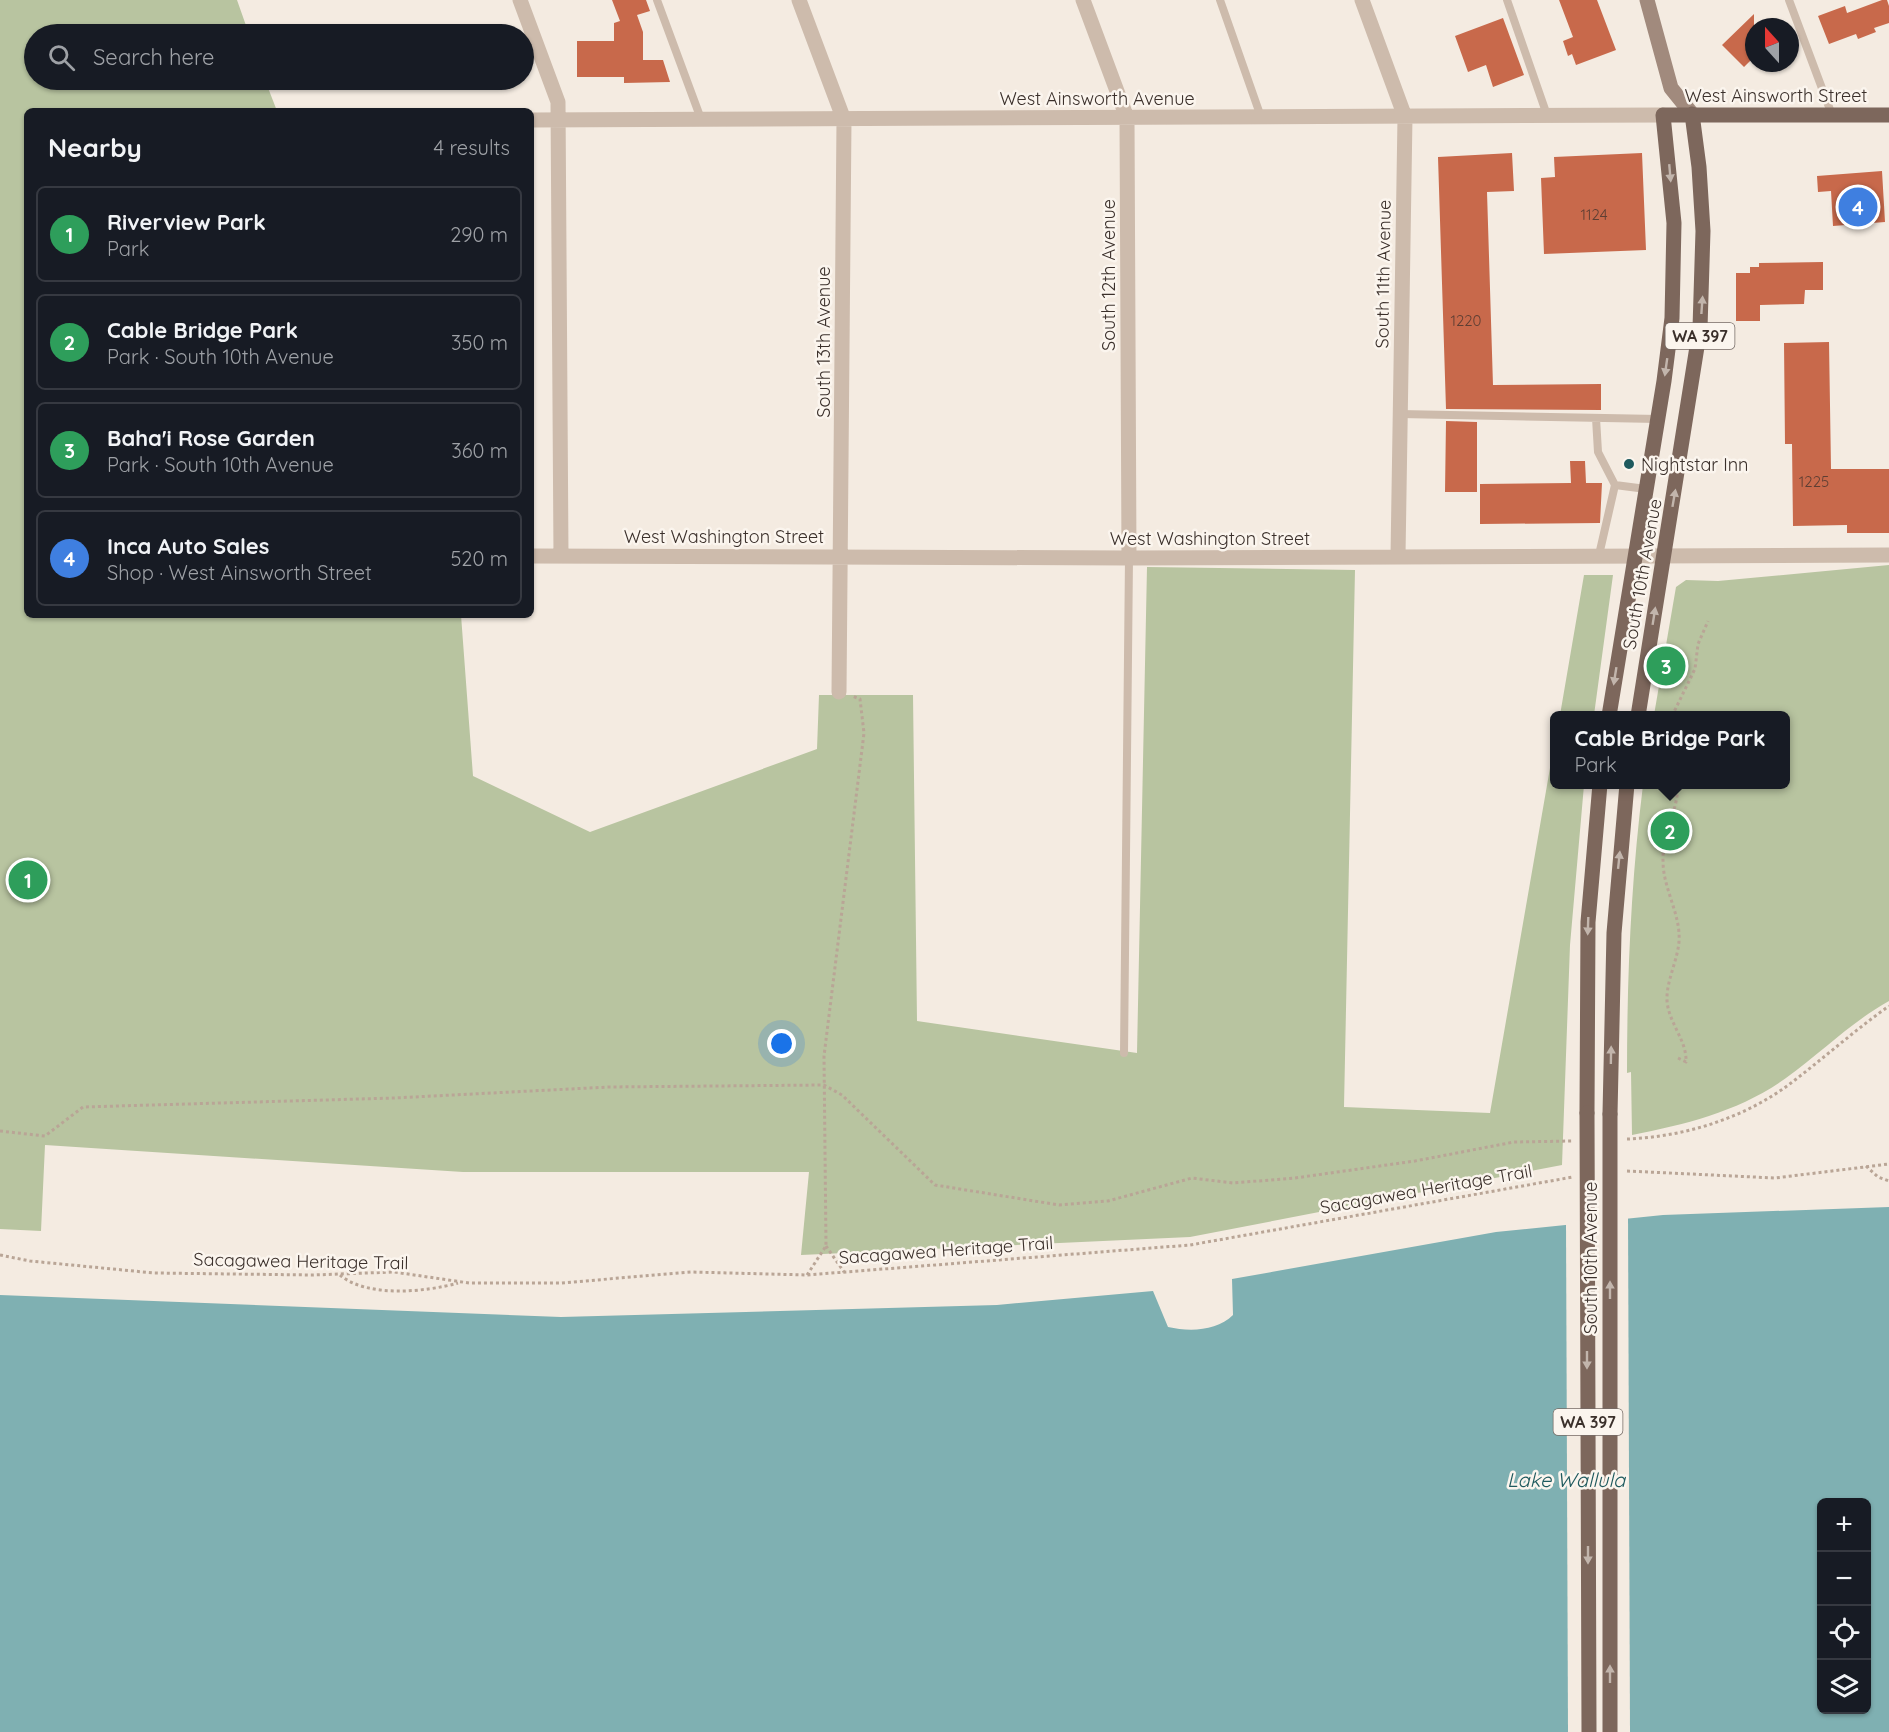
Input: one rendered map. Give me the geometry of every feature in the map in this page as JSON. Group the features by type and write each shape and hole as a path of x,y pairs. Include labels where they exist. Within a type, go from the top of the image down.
{"main road":[{"path":"1647,0 1671,88 1692,114"},
{"name":"South 10th Avenue","path":"1610,711 1668,350 1674,287 1673,201 1663,115 1671,88"},
{"name":"South 10th Avenue","path":"1639,711 1697,360 1703,296 1702,198 1692,114"},
{"name":"West Ainsworth Street","path":"1663,115 1889,115"},
{"name":"South 10th Avenue","path":"1589,1732 1588,922 1600,789"},
{"name":"South 10th Avenue","path":"1610,1732 1610,1114 1614,933 1627,789"}],"street":[{"path":"520,0 529,24"},
{"name":"South 13th Avenue","path":"799,0 844,120 839,692"},
{"name":"South 12th Avenue","path":"1083,0 1127,118 1129,558"},
{"name":"South 11th Avenue","path":"1362,0 1405,117 1398,556"},
{"path":"534,38 558,102 559,120 561,556"},
{"name":"West Ainsworth Avenue","path":"534,120 1663,115"},
{"name":"West Washington Street","path":"534,555 1129,558 1889,555"}],"lane":[{"path":"657,0 701,119"},
{"path":"1220,0 1261,117"},
{"path":"1507,0 1547,115"},
{"path":"1789,0 1832,115"},
{"path":"1400,414 1658,419"},
{"path":"1596,418 1598,452 1615,485 1599,555"},
{"path":"1615,485 1646,489"},
{"path":"1124,1053 1129,558"}],"path":[{"path":"1674,711 1695,669 1698,644 1708,621"},
{"path":"807,1275 826,1246 824,1056 864,733 860,699 839,692"},
{"path":"1678,789 1678,800 1662,859 1678,929 1677,953 1667,1000 1672,1021 1684,1045 1686,1062 1678,1058"},
{"path":"1622,1139 1654,1138 1727,1120 1789,1084 1847,1036 1889,1006"},
{"path":"0,1131 45,1136 83,1107 394,1098 609,1086 824,1085 842,1095 935,1185 1059,1205 1108,1201 1192,1178 1233,1183 1295,1178 1415,1161 1514,1142 1579,1140"},
{"path":"1620,1172 1650,1171 1775,1178 1889,1164"},
{"path":"1866,1166 1878,1177 1889,1181"},
{"name":"Sacagawea Heritage Trail","path":"0,1255 30,1261 154,1273 394,1272 460,1282 561,1283 691,1272 807,1275 1190,1245 1576,1176"},
{"path":"826,1246 844,1272"},
{"path":"338,1274 349,1283 371,1288 416,1291 435,1289 460,1282"}],"green space":[{"path":"0,0 237,0 245,24 24,24 24,90 269,90 276,108 24,108 24,618 461,618 473,776 590,832 817,749 819,695 913,695 917,1021 1137,1053 1147,567 1355,570 1344,1107 1490,1113 1550,768 1550,789 1584,789 1570,945 1562,1165 1190,1237 801,1255 809,1172 463,1172 45,1145 41,1231 0,1229"},
{"path":"1889,565 1889,1001 1862,1018 1786,1078 1750,1099 1732,1108 1693,1121 1632,1135 1631,1072 1627,1073 1629,965 1635,857 1643,789 1790,789 1790,711 1655,711 1676,587 1686,580 1718,581"},
{"path":"1584,575 1613,575 1595,711 1561,711"}],"water":[{"name":"Lake Wallula","path":"1889,1207 1889,1732 0,1732 0,1295 561,1317 997,1305 1153,1291 1168,1327 1194,1330 1219,1324 1233,1315 1232,1279 1496,1232 1663,1215"}],"pier":[{"path":"1628,1215 1630,1732 1568,1732 1566,1222"}],"building":[{"path":"612,0 646,0 650,11 637,15 643,32 643,60 663,60 670,82 624,83 624,77 577,77 577,41 614,41 614,23 620,21"},
{"path":"1559,0 1597,0 1616,50 1576,65 1572,54 1568,56 1563,41 1573,37"},
{"path":"1887,0 1889,6 1889,23 1874,28 1876,32 1858,39 1856,34 1829,44 1818,16 1845,6 1847,13"},
{"path":"1503,18 1524,75 1493,87 1486,65 1468,72 1455,36"},
{"path":"1745,23 1744,67 1722,45"},
{"path":"1512,153 1514,191 1487,192 1493,385 1601,384 1601,410 1446,409 1438,157"},
{"path":"1642,153 1646,250 1544,254 1541,178 1555,177 1554,157"},
{"path":"1882,171 1885,222 1833,226 1831,191 1818,192 1817,176"},
{"path":"1823,262 1823,290 1805,290 1804,304 1760,305 1760,321 1736,321 1736,273 1750,273 1750,267 1759,267 1759,263"},
{"path":"1829,342 1831,469 1889,469 1889,533 1847,533 1847,525 1793,526 1792,444 1785,444 1784,343"},
{"path":"1446,421 1477,422 1477,492 1445,492"},
{"path":"1570,461 1585,461 1586,483 1602,483 1600,523 1480,524 1480,484 1571,483"}],"place":[{"name":"Inca Auto Sales","path":"1858,207"},
{"name":"Nightstar Inn","path":"1629,464"},
{"name":"Baha'i Rose Garden","path":"1666,666"},
{"name":"Cable Bridge Park","path":"1670,831"},
{"name":"Riverview Park","path":"28,880"}]}
